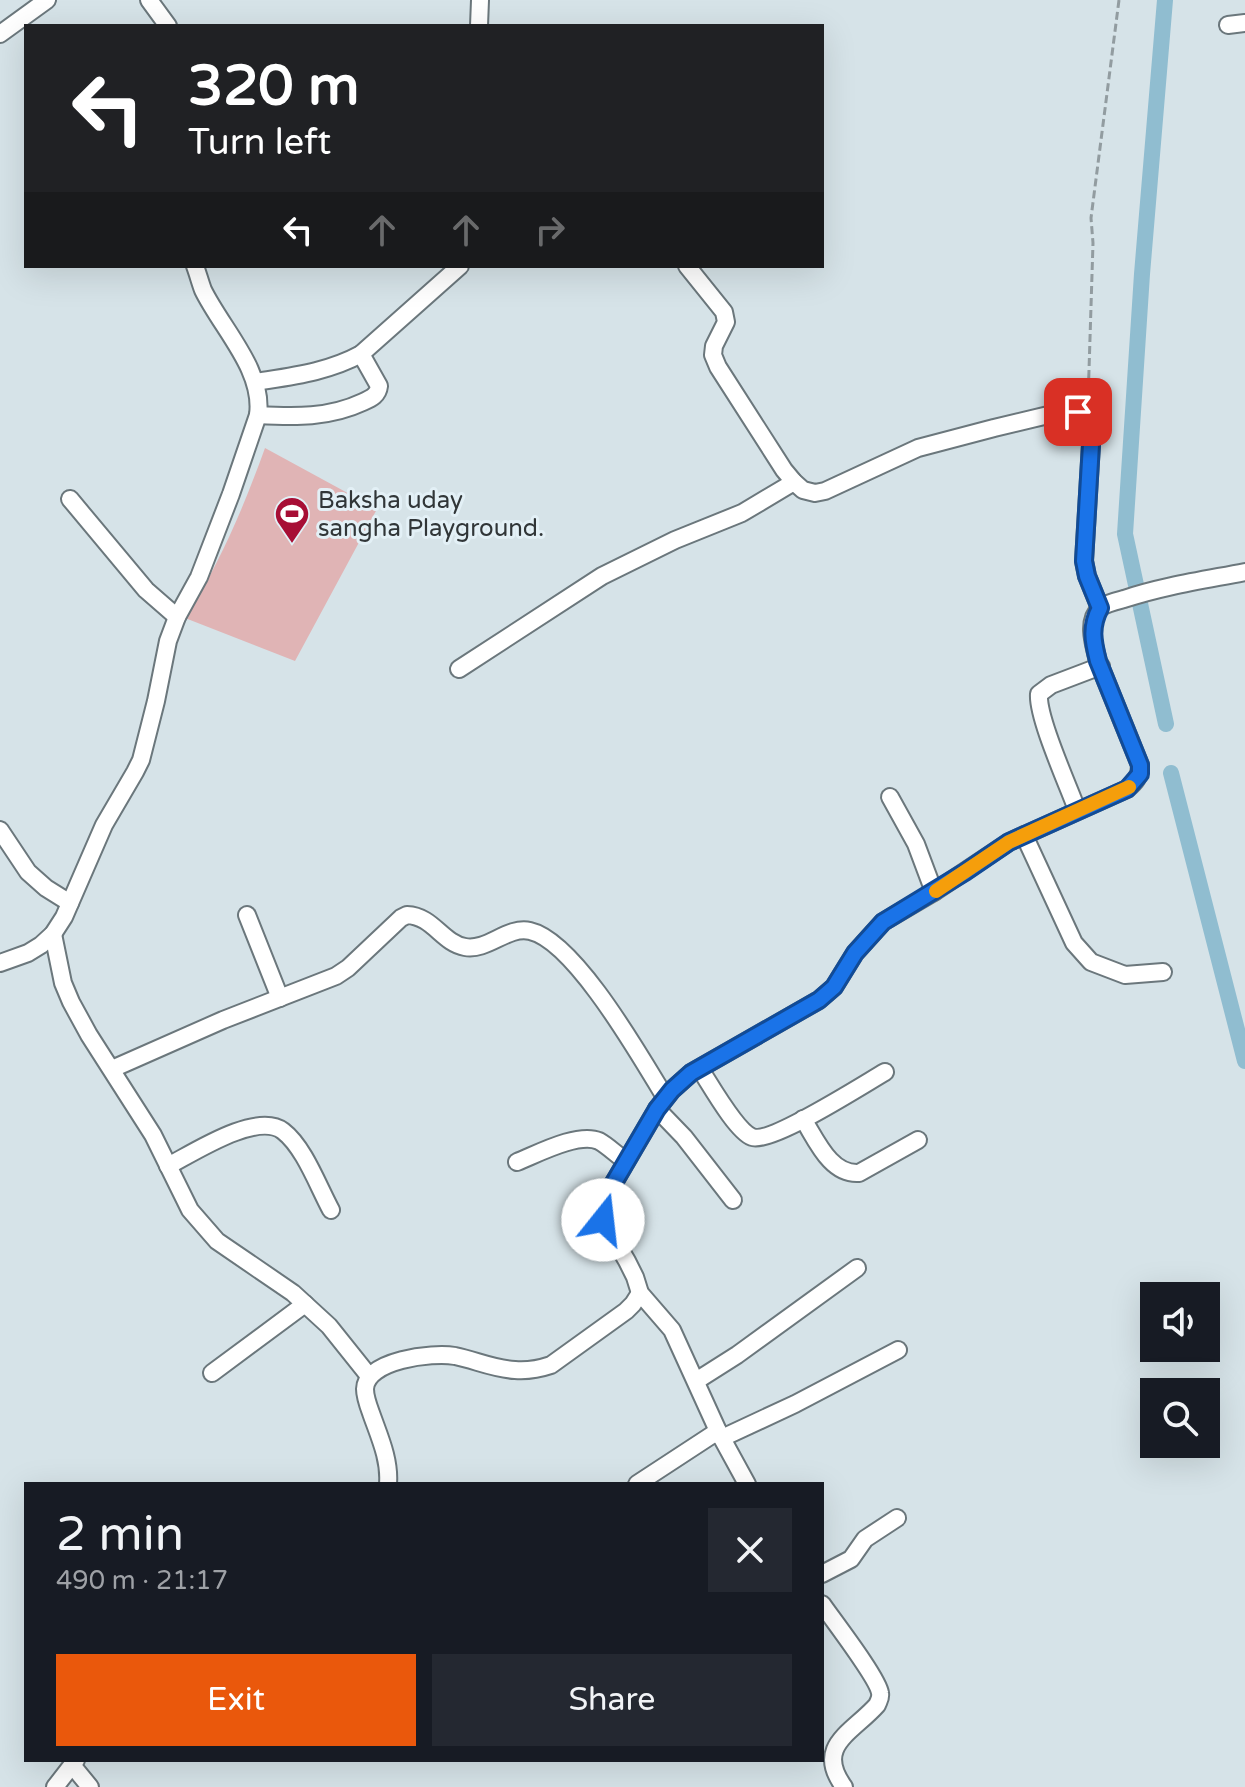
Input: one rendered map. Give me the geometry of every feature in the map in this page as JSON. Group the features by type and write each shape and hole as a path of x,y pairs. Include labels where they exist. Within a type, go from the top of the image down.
{"street":[{"path":"0,34 47,0"},
{"path":"479,24 480,0"},
{"path":"154,2 167,24"},
{"path":"0,963 28,953 53,934 64,917 104,825 141,760 168,641 199,577 258,415 260,404 256,382 204,291 196,268"},
{"path":"256,382 311,374 361,354 458,268"},
{"path":"689,268 724,312 726,322 713,355 718,367 784,470 803,490 815,493 825,491 918,448 1065,411 1078,412 1087,418 1092,428 1084,561 1087,576 1106,605"},
{"path":"258,415 314,416 337,412 372,398 379,386 361,354"},
{"path":"459,669 602,576 675,540 742,513 794,482"},
{"path":"70,499 146,590 177,617"},
{"path":"746,1482 672,1330 640,1293 627,1261 603,1220 605,1198 661,1103 691,1073 819,1000 834,987 855,953 883,922 1009,842 1127,789 1140,774 1140,765 1093,644 1094,618 1106,605 1148,591 1245,572"},
{"path":"1077,810 1043,718 1039,694 1051,685 1101,666"},
{"path":"890,797 916,844 934,892"},
{"path":"0,830 28,872 70,903"},
{"path":"1024,835 1074,943 1091,962 1125,975 1163,972"},
{"path":"247,915 280,998"},
{"path":"112,1069 223,1020 336,976 407,915 423,918 456,944 465,947 478,947 514,932 531,931 551,941 582,972 632,1044 661,1103 733,1200"},
{"path":"53,934 63,983 71,1002 153,1135 190,1210 217,1241 293,1293 329,1326 369,1376"},
{"path":"700,1069 739,1127 751,1137 760,1138 779,1132 885,1072"},
{"path":"803,1119 828,1159 853,1174 918,1140"},
{"path":"168,1166 231,1133 258,1126 280,1128 297,1146 331,1210"},
{"path":"517,1162 585,1139 601,1142 626,1161"},
{"path":"696,1381 857,1268"},
{"path":"388,1482 386,1456 366,1399 365,1387 369,1376 381,1367 423,1355 453,1355 499,1368 538,1369 551,1365 626,1311 640,1293"},
{"path":"212,1373 305,1304"},
{"path":"640,1482 720,1434 795,1404 898,1350"},
{"path":"824,1573 851,1559 865,1539 897,1518"},
{"path":"828,1625 871,1674 881,1696 877,1705 836,1747 832,1757 833,1767 844,1787"},
{"path":"55,1787 74,1762 90,1787"}],"path":[{"path":"1087,418 1093,243 1091,218 1119,0"}],"shaded area":[{"name":"Baksha uday sangha Playground.","path":"265,448 377,509 295,661 185,618 230,535"}],"waterway":[{"path":"1165,0 1142,274 1125,534 1166,724"},
{"path":"1171,773 1245,1061"}],"slow traffic":[{"path":"936,891 1009,842 1129,787"}],"place":[{"name":"Baksha uday sangha Playground.","path":"292,545"}],"route":[{"path":"603,1220 605,1198 626,1161 665,1097 691,1073 819,1000 834,987 855,953 883,922 1009,842 1127,789 1140,774 1140,765 1093,644 1094,618 1100,608 1084,561 1092,428 1087,418 1078,412"}]}
